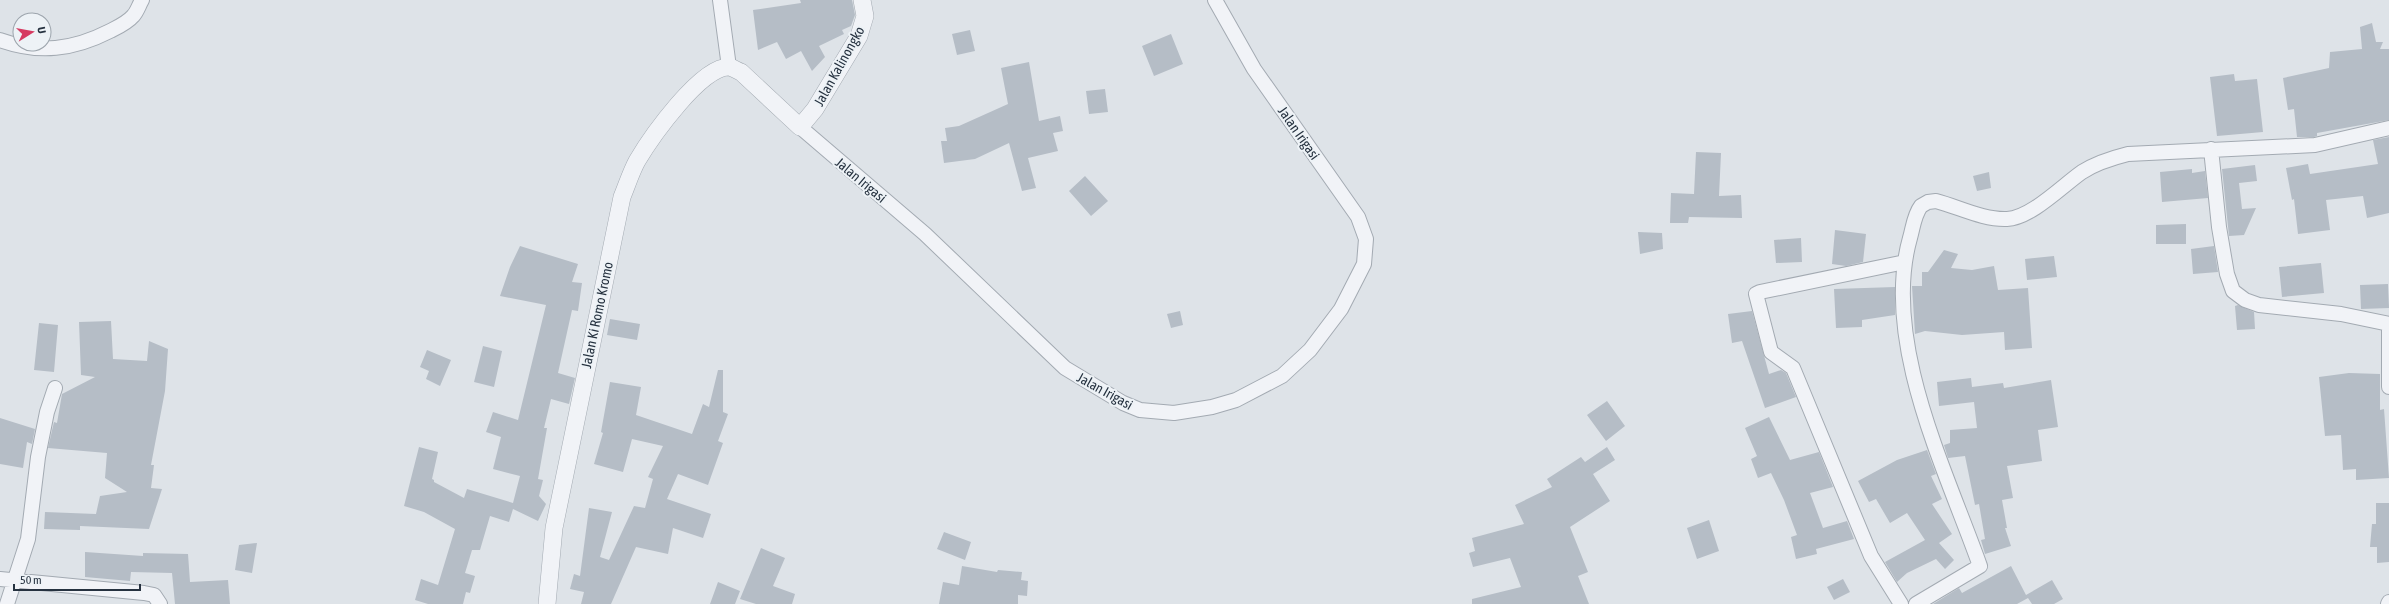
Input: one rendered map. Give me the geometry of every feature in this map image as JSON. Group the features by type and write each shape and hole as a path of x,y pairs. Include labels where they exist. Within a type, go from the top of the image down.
{"street":[{"path":"0,40 17,46 40,48 88,43 129,21 135,15 142,0"},
{"path":"720,0 729,67"},
{"name":"Jalan Kalinongko","path":"800,127 815,109 859,36 865,16 862,0"},
{"name":"Jalan Irigasi","path":"729,67 741,72 800,127 925,234 1065,368 1123,402 1140,410 1174,413 1190,412 1236,400 1282,376 1310,350 1341,309 1364,264 1366,239 1358,217 1254,69 1215,0"},
{"name":"Jalan Ki Romo Kromo","path":"547,604 555,521 622,197 637,162 672,112 706,77 720,69 729,67"},
{"path":"1916,604 1980,566 1946,476 1922,403 1910,355 1902,301 1905,262 1917,212 1921,206 1928,202 1936,201 1988,217 2016,218 2035,208 2083,172 2112,158 2142,152 2315,145 2389,128"},
{"path":"2211,149 2219,226 2227,274 2234,291 2245,300 2259,305 2341,314 2389,325 2389,387"},
{"path":"1901,604 1871,556 1793,368 1771,352 1756,294 1905,262"},
{"path":"7,604 28,540 38,457 47,412 55,388"},
{"path":"0,579 15,582 144,592 154,594 160,604"}],"building":[{"path":"800,0 852,0 855,15 851,26 842,30 844,34 819,46 825,57 812,71 801,51 786,59 777,42 758,50 753,10 801,3"},
{"path":"2372,23 2376,42 2383,42 2380,49 2389,49 2389,120 2317,133 2317,136 2314,137 2297,137 2294,109 2288,110 2283,78 2329,68 2330,52 2362,49 2360,27"},
{"path":"970,30 975,51 957,55 952,34"},
{"path":"1171,34 1183,64 1154,76 1142,46"},
{"path":"1029,62 1039,121 1060,116 1063,131 1053,133 1058,151 1028,158 1036,188 1022,191 1009,143 975,159 944,163 941,141 947,141 945,128 959,126 1008,104 1001,68"},
{"path":"2234,74 2235,81 2257,79 2263,132 2217,136 2210,77"},
{"path":"1105,89 1108,112 1089,114 1086,91"},
{"path":"2389,137 2389,213 2367,218 2363,196 2326,200 2330,230 2298,234 2294,199 2292,200 2286,168 2308,164 2310,174 2378,164 2373,140"},
{"path":"1696,152 1721,153 1719,196 1741,195 1742,218 1689,217 1688,223 1670,223 1671,193 1694,194"},
{"path":"2255,165 2257,181 2239,183 2242,209 2256,208 2244,235 2229,236 2222,169"},
{"path":"2192,169 2192,173 2205,171 2208,198 2162,202 2160,172"},
{"path":"1989,172 1991,188 1977,191 1973,176"},
{"path":"1085,176 1108,201 1091,216 1069,191"},
{"path":"2186,224 2186,244 2156,244 2156,225"},
{"path":"1835,230 1866,234 1863,262 1846,266 1832,264"},
{"path":"1638,232 1662,233 1663,249 1640,254"},
{"path":"1801,238 1802,262 1776,263 1774,240"},
{"path":"520,246 578,264 572,282 582,283 578,311 572,310 558,373 575,378 569,404 551,399 544,428 547,428 538,479 543,480 539,496 546,504 538,521 513,509 509,522 490,516 480,550 472,550 465,573 475,576 470,593 466,592 463,604 428,604 415,600 421,579 438,585 455,529 424,512 404,506 419,447 438,452 432,479 434,482 464,498 467,489 513,503 520,476 493,469 501,437 486,432 493,412 518,420 546,305 500,296 510,267"},
{"path":"2214,246 2218,272 2193,274 2191,249"},
{"path":"1944,250 1958,254 1951,268 1972,270 1994,266 1998,290 2028,288 2032,348 2005,350 2004,332 1962,335 1925,331 1915,334 1912,286 1922,286 1922,272 1928,272"},
{"path":"2054,256 2057,277 2027,280 2025,259"},
{"path":"2321,263 2324,293 2282,297 2279,267"},
{"path":"2388,284 2389,308 2361,309 2360,285"},
{"path":"1895,287 1895,315 1862,320 1862,327 1836,328 1834,289"},
{"path":"2238,305 2254,312 2255,329 2237,330 2235,306"},
{"path":"1180,311 1183,325 1171,328 1167,314"},
{"path":"1752,311 1769,374 1781,370 1786,373 1796,397 1765,408 1742,341 1732,343 1728,314"},
{"path":"610,319 640,324 637,340 607,335"},
{"path":"111,321 113,359 147,361 149,341 168,349 165,391 151,465 154,465 151,488 162,489 149,529 80,526 80,530 44,529 45,512 96,514 100,496 127,492 105,478 107,453 48,448 54,422 57,423 62,394 95,377 81,375 79,322"},
{"path":"39,323 58,325 54,372 34,370"},
{"path":"483,346 502,351 494,387 474,382"},
{"path":"427,350 451,360 440,386 426,379 429,371 420,367"},
{"path":"718,370 723,370 723,412 728,414 718,441 723,443 708,485 678,474 667,499 711,514 703,538 673,528 668,554 636,547 611,604 581,604 584,592 570,589 574,574 580,576 589,508 612,512 600,557 609,560 634,506 645,508 653,479 648,477 663,446 632,439 623,472 594,464 603,433 601,432 610,382 641,387 636,415 692,434 703,404 709,407"},
{"path":"2349,373 2380,374 2380,410 2384,409 2389,478 2356,480 2356,469 2343,470 2341,435 2325,436 2319,377"},
{"path":"1971,378 1972,387 2003,383 2004,388 2051,380 2058,427 2038,430 2042,461 2007,466 2013,498 2002,500 2007,528 2005,528 2011,546 1985,554 1981,540 1985,539 1979,504 1975,505 1965,456 1948,458 1944,445 1950,443 1950,430 1977,428 1974,402 1939,406 1937,382"},
{"path":"1607,401 1625,426 1606,441 1587,415"},
{"path":"1769,417 1790,460 1819,452 1833,487 1810,493 1823,528 1847,521 1854,539 1816,549 1817,554 1796,559 1791,537 1797,535 1784,500 1771,473 1758,478 1751,459 1757,456 1745,428"},
{"path":"0,418 35,429 32,444 27,442 23,468 0,464"},
{"path":"1607,447 1615,460 1593,474 1610,501 1570,527 1588,572 1578,576 1589,604 1472,604 1472,599 1521,587 1510,558 1473,567 1469,553 1475,551 1472,538 1524,524 1515,505 1552,487 1547,479 1581,457 1585,462"},
{"path":"1927,450 1936,474 1931,476 1942,499 1932,504 1952,534 1939,543 1954,560 1945,569 1936,559 1907,573 1897,582 1885,562 1925,540 1907,513 1890,523 1876,499 1869,502 1858,481 1897,460"},
{"path":"2376,503 2389,503 2389,562 2377,563 2377,547 2370,547 2372,524 2376,524"},
{"path":"1709,520 1719,551 1697,559 1687,528"},
{"path":"944,532 971,542 965,560 937,549"},
{"path":"257,543 252,573 235,570 239,545"},
{"path":"761,548 785,558 773,586 795,594 792,604 756,604 740,599"},
{"path":"85,552 143,556 143,553 188,554 190,582 228,580 230,604 175,604 172,573 131,572 130,581 85,577"},
{"path":"962,566 997,572 998,570 1022,572 1021,580 1028,581 1027,596 1018,595 1018,604 939,604 943,582 959,585"},
{"path":"2011,566 2026,595 2052,580 2063,599 2054,604 2032,604 2028,598 2017,604 1933,604 1959,588 1962,593"},
{"path":"1843,579 1850,592 1834,600 1827,587"},
{"path":"718,582 740,591 735,604 710,604"}]}
